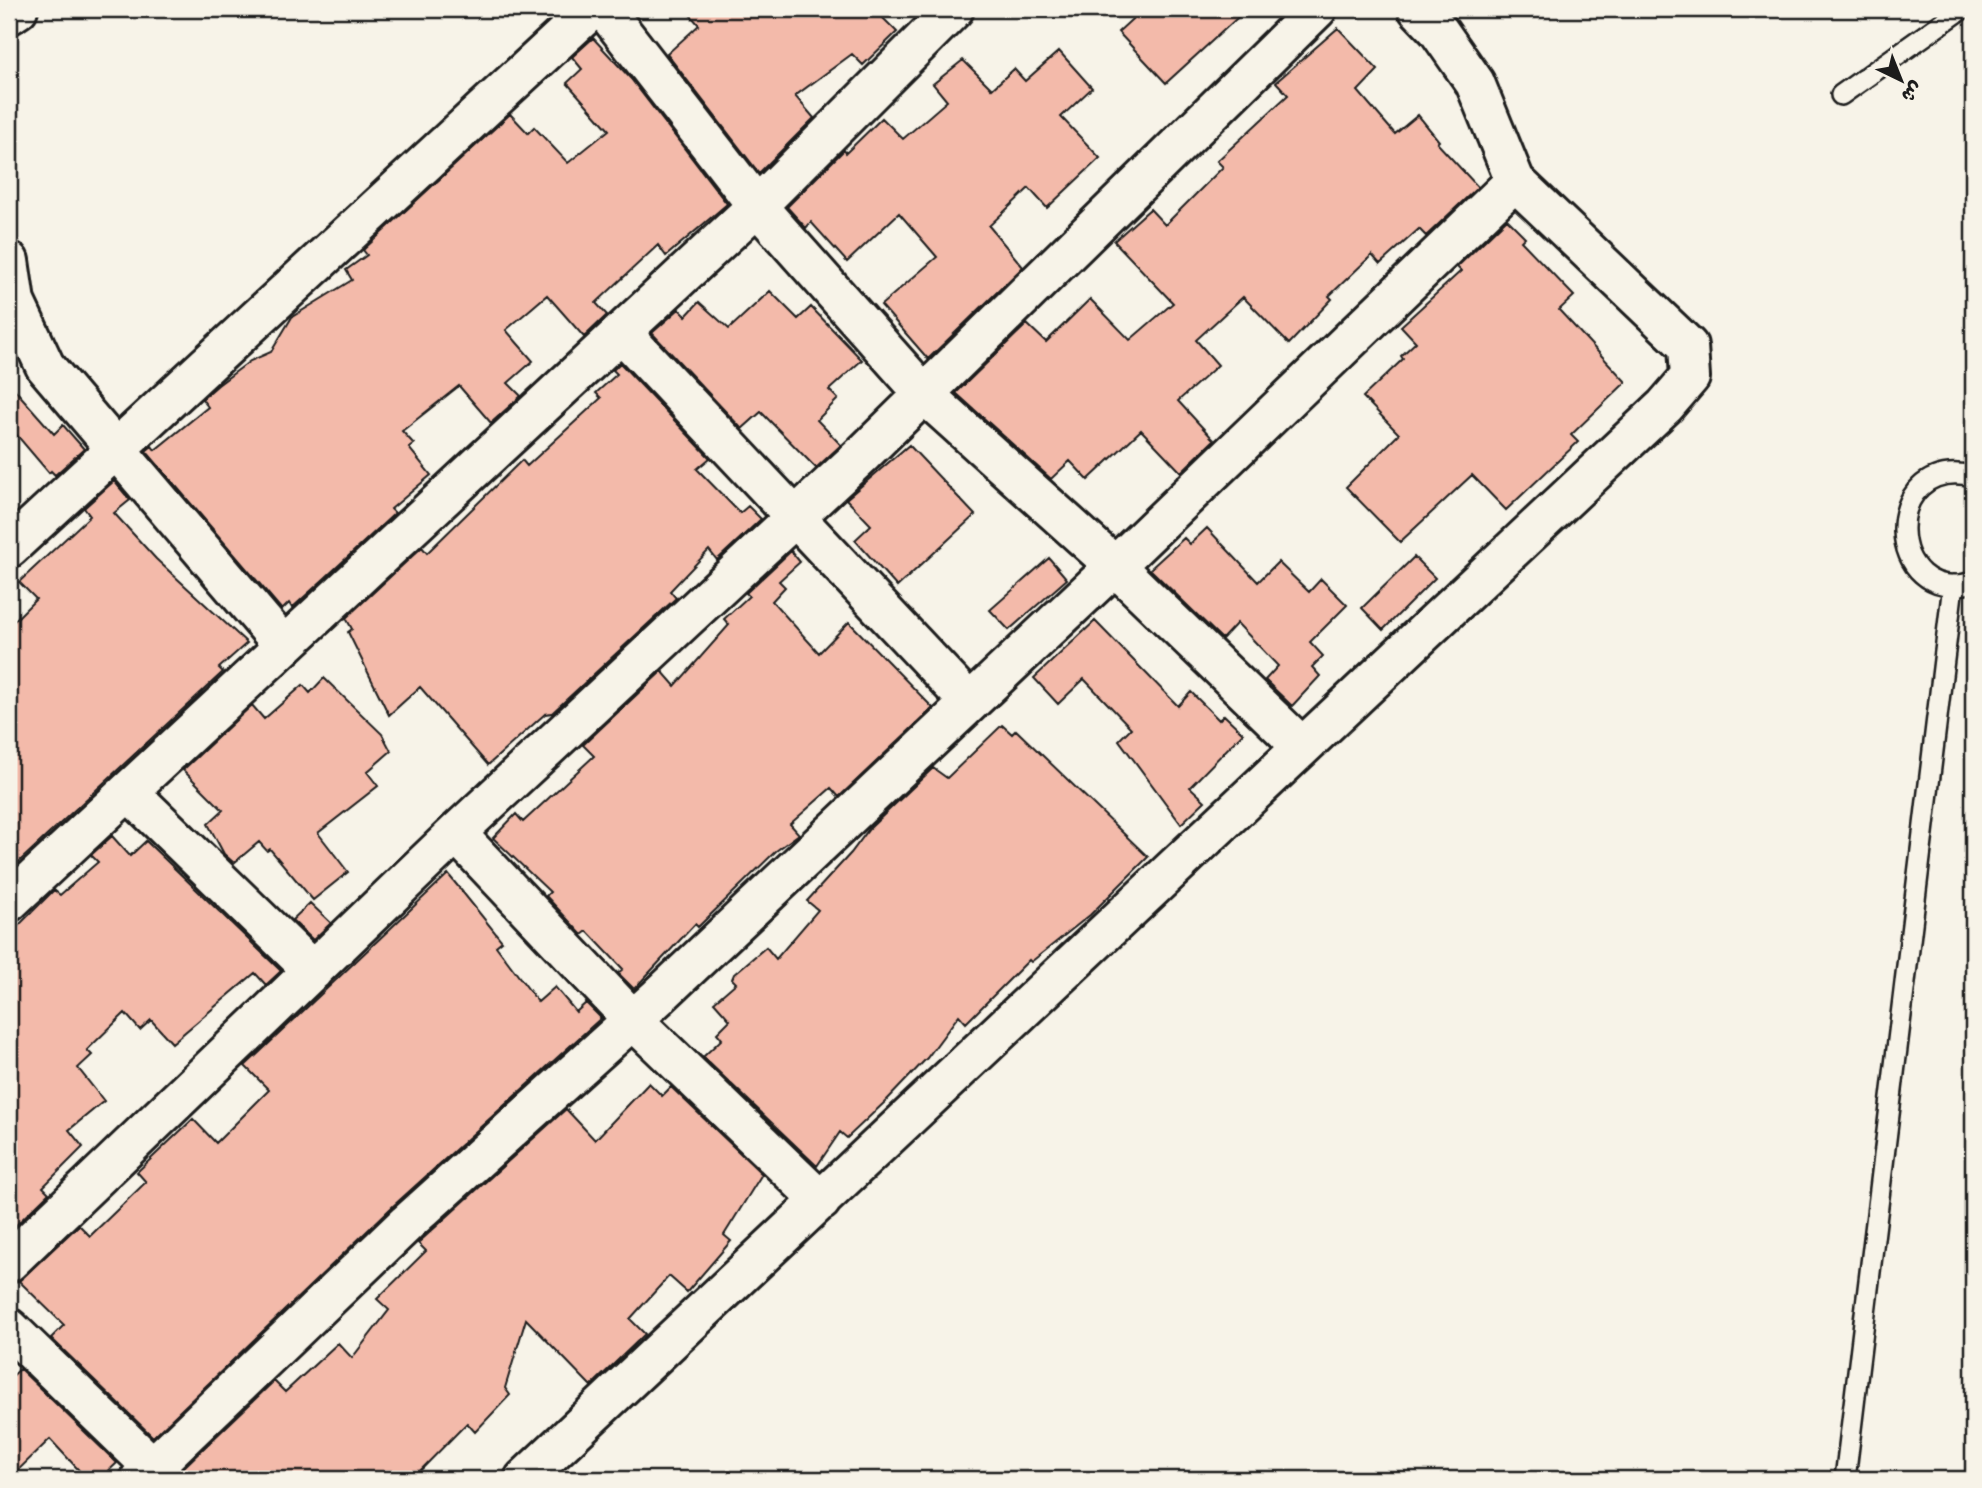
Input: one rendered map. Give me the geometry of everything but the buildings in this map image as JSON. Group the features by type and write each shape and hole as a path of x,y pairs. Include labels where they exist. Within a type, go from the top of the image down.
{"street":[{"path":"9,15 18,9"},
{"path":"9,548 592,9"},
{"path":"604,9 757,206 925,395 1115,566 1301,746"},
{"path":"9,902 757,206 954,9"},
{"path":"9,1262 456,833 925,395 1317,9"},
{"path":"524,1479 1665,406 1690,377 1688,346 1515,181 1475,83 1438,30 1418,9"},
{"path":"9,1328 153,1475 407,1223 633,1020 1115,566 1515,181"},
{"path":"9,261 15,302 45,366 284,645"},
{"path":"622,333 969,702"},
{"path":"129,792 313,971"},
{"path":"456,833 633,1020 821,1201"}],"lane":[{"path":"1841,94 1962,9"},
{"path":"1973,476 1947,474 1932,480 1919,489 1903,517 1905,548 1924,574 1938,582 1953,585 1973,582"},
{"path":"1845,1479 1953,585"}]}
